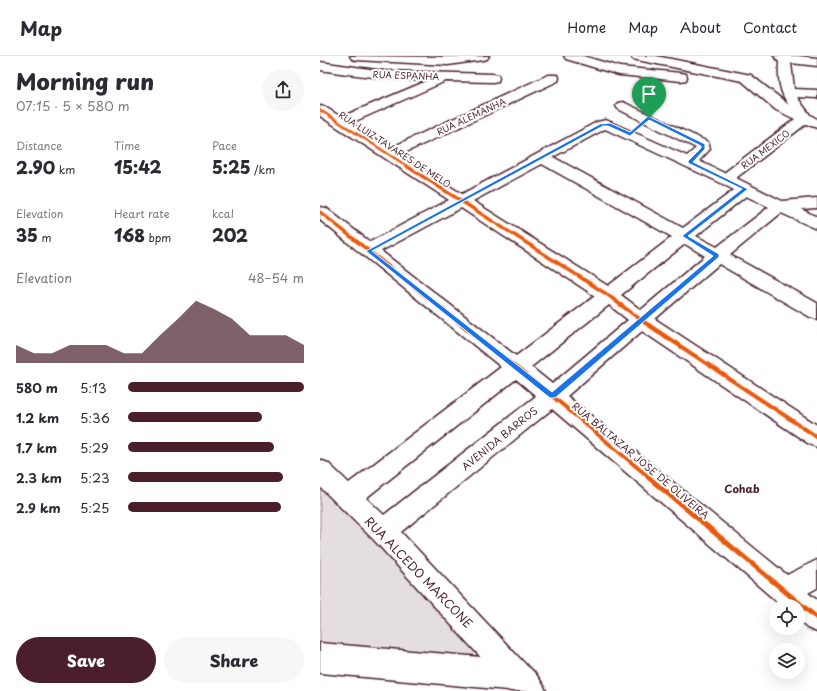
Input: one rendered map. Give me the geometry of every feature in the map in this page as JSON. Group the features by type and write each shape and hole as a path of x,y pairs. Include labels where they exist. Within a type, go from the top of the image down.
{"street":[{"path":"356,56 448,61 484,56"},
{"path":"570,56 605,68 673,75 724,85 733,84 746,78"},
{"path":"637,56 746,78 756,84 781,107 811,117"},
{"path":"781,57 785,62 785,86 788,93 811,117"},
{"path":"781,57 817,62"},
{"name":"RUA ESPANHA","path":"320,66 370,74 493,78"},
{"path":"340,123 448,77"},
{"name":"RUA ALEMANHA","path":"389,154 554,78"},
{"path":"788,93 817,94"},
{"path":"623,106 703,145 703,149 690,162"},
{"name":"RUA LUIZ TAVARES DE MELO","path":"320,110 608,295 641,320 817,437"},
{"name":"RUA MEXICO","path":"725,179 811,117"},
{"path":"630,134 649,118"},
{"path":"368,251 543,158 602,124 609,124 817,224"},
{"path":"543,158 817,312"},
{"path":"330,485 516,367 745,189"},
{"path":"780,206 817,204"},
{"name":"AVENIDA BARROS","path":"383,531 552,396 717,256 780,206"},
{"name":"RUA BALTAZAR JOSE DE OLIVEIRA","path":"320,212 552,396 817,618"},
{"name":"RUA ALCEDO MARCONE","path":"330,485 383,531 523,683"},
{"path":"785,591 817,573"},
{"path":"320,658 523,683"}],"shaded area":[{"path":"320,471 516,675 320,658"}],"cycle path":[{"path":"320,110 608,295 641,320 817,437"},
{"path":"320,212 552,396 817,618"}],"district":[{"name":"Cohab","path":"742,488"}],"route":[{"path":"649,118 703,145 703,149 690,162 745,189 684,236 717,256 552,396 368,251 543,158 602,124 609,124 630,134 649,118"}]}
